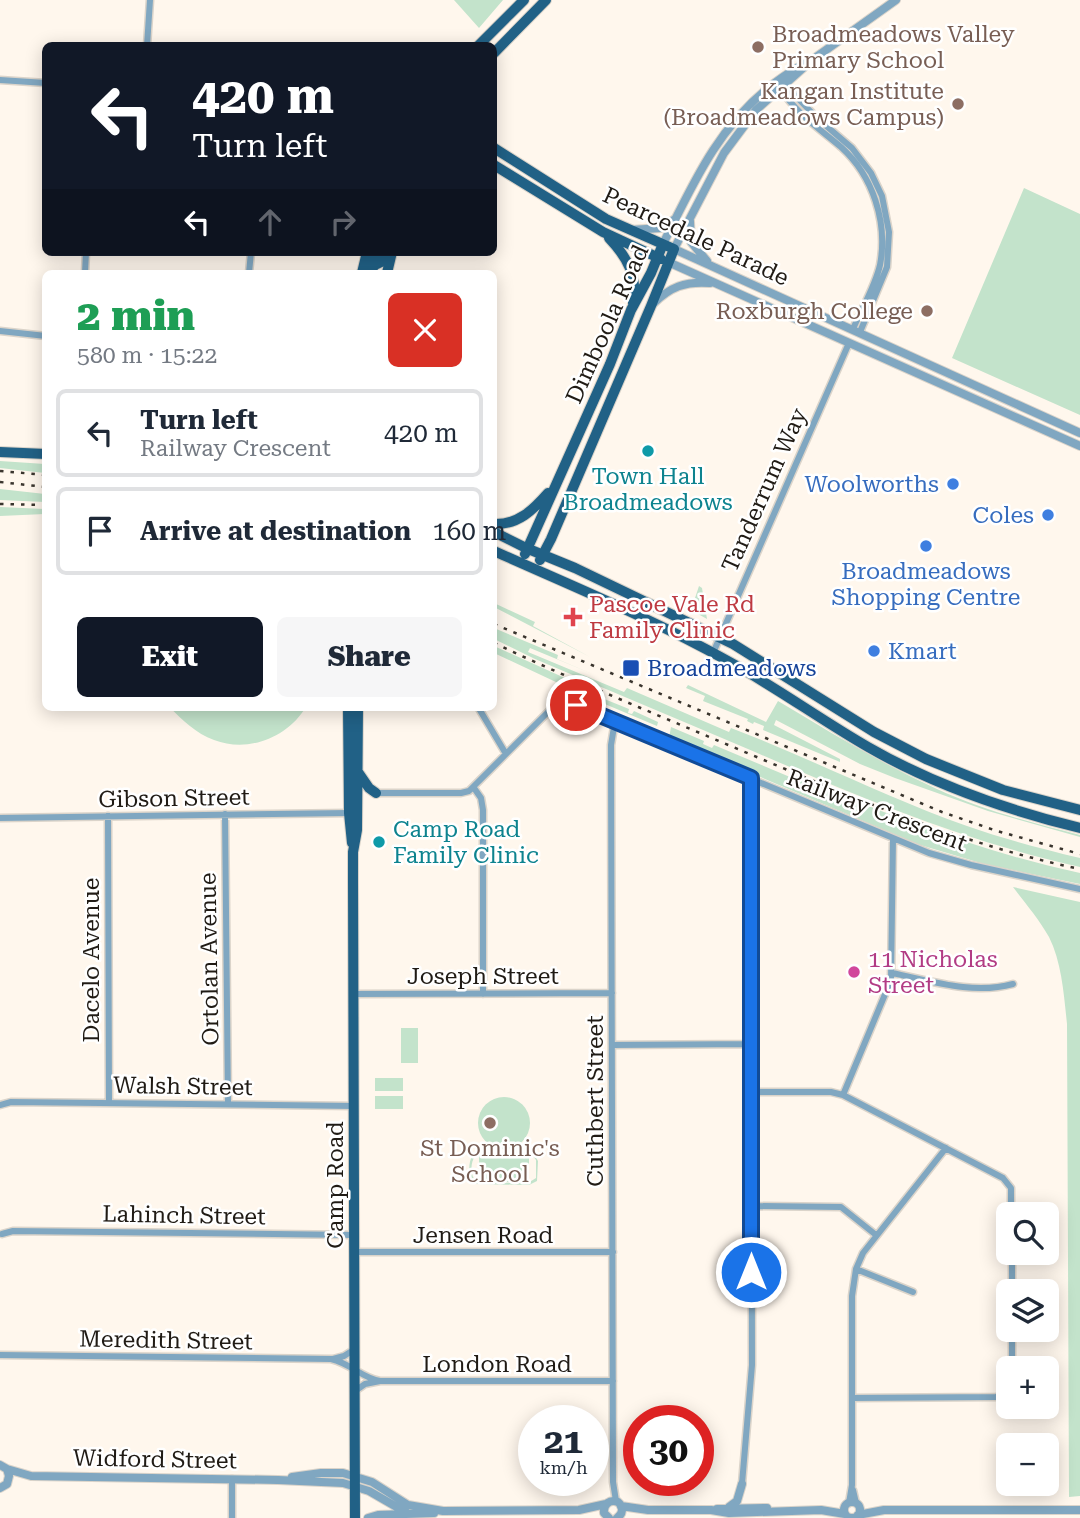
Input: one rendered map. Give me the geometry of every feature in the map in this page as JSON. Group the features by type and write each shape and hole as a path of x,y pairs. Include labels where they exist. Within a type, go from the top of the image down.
{"main road":[{"path":"482,42 524,0"},
{"path":"497,50 545,0"},
{"name":"Pearcedale Parade","path":"497,150 606,219 674,248"},
{"name":"Pearcedale Parade","path":"497,168 603,232 668,262"},
{"path":"544,197 551,183"},
{"path":"603,232 624,254 631,266 634,283 631,310"},
{"name":"Dimboola Road","path":"663,244 526,548 529,566 544,555 674,248"},
{"path":"5,453 42,456"},
{"path":"497,524 520,519 557,484"},
{"path":"497,534 596,577 742,649 874,732 926,759 1003,790 1080,810"},
{"path":"497,552 713,653 785,694 869,748 920,774 991,802 1080,828"},
{"name":"Camp Road","path":"348,711 353,812 355,1518"},
{"name":"Camp Road","path":"353,812 358,711"},
{"path":"353,812 361,800 376,793 362,780 357,768"}],"street":[{"path":"147,42 150,0"},
{"name":"Dimboola Road","path":"674,248 724,153 752,115 793,69 812,60 896,0"},
{"path":"0,80 42,83"},
{"name":"Dimboola Road","path":"663,244 726,129 746,108 782,84"},
{"name":"Tanderrum Way","path":"713,653 856,331 880,266 882,232 875,199 864,177 847,153 806,117 782,84"},
{"path":"714,147 724,153"},
{"path":"692,211 689,232 691,242 711,264"},
{"path":"628,230 661,228 676,218"},
{"name":"Pearcedale Parade","path":"674,248 1080,433"},
{"name":"Pearcedale Parade","path":"668,262 1080,446"},
{"path":"651,306 665,292 679,285 698,282 716,284"},
{"path":"0,331 42,336"},
{"name":"Railway Crescent","path":"474,788 551,709 562,704 576,705 893,839 971,865 1080,889"},
{"path":"480,711 506,754"},
{"name":"Cuthbert Street","path":"613,1503 611,745 615,721"},
{"path":"751,778 751,1380 743,1484 751,1513"},
{"path":"376,793 461,793 474,788 481,798 483,994"},
{"name":"Gibson Street","path":"0,818 353,812"},
{"name":"Ortolan Avenue","path":"225,814 228,1104"},
{"name":"Dacelo Avenue","path":"108,816 109,1103"},
{"path":"843,1095 887,992 892,973 893,839"},
{"path":"892,973 971,988 1013,984"},
{"name":"Joseph Street","path":"354,994 612,993"},
{"path":"612,1045 751,1044"},
{"path":"751,1092 831,1092 843,1095 1006,1181 1011,1188 1011,1202"},
{"name":"Walsh Street","path":"0,1099 11,1102 354,1107"},
{"name":"Walsh Street","path":"0,1105 11,1102"},
{"path":"852,1511 852,1296 856,1269 876,1236 946,1148"},
{"path":"751,1206 841,1207 876,1236"},
{"name":"Lahinch Street","path":"1,1231 354,1235"},
{"name":"Jensen Road","path":"354,1252 613,1252"},
{"path":"856,1269 913,1292"},
{"name":"Meredith Street","path":"331,1359 344,1356 355,1349"},
{"name":"Meredith Street","path":"0,1355 331,1359 344,1362 355,1369"},
{"name":"London Road","path":"355,1369 365,1378 380,1381 613,1381"},
{"name":"London Road","path":"355,1391 365,1384 380,1381"},
{"path":"852,1398 996,1397"},
{"path":"2,1465 9,1476 2,1488"},
{"name":"Widford Street","path":"2,1465 31,1476 343,1483 355,1481"},
{"name":"Widford Street","path":"2,1488 31,1476"},
{"path":"232,1479 232,1518"},
{"path":"355,1481 372,1482 408,1505 443,1511"},
{"path":"355,1481 407,1513"},
{"path":"731,1513 743,1484"},
{"path":"368,1518 443,1511 579,1510 613,1503 648,1510 711,1510 731,1513 791,1510 1080,1510"},
{"path":"608,1517 604,1510 613,1503"},
{"path":"613,1503 619,1517 648,1510"},
{"path":"579,1510 608,1517"}],"green space":[{"path":"454,0 503,0 479,28"},
{"path":"1024,188 1080,214 1080,415 952,358"},
{"path":"0,461 42,464 42,473 0,468"},
{"path":"0,489 42,494 42,502 0,500"},
{"path":"0,507 42,509 42,514 0,516"},
{"path":"699,586 702,588 707,619 691,610"},
{"path":"497,604 535,622 533,626 590,657 497,609"},
{"path":"497,629 558,655 557,659 595,675 530,648 528,652 624,692 627,688 729,732 731,728 967,826 1080,858 1080,867 996,845 915,817 535,659 497,640"},
{"path":"497,647 598,693 597,696 629,709 628,713 632,714 634,711 658,722 657,726 574,691 568,688 570,684 561,679 558,683 497,654"},
{"path":"688,685 766,722 778,701 876,758 954,797 1080,837 988,811 895,778 860,764 776,720 774,725 840,759 840,762 703,701 705,696 686,688"},
{"path":"173,711 303,711 278,734 266,740 240,745 207,737"},
{"path":"671,727 704,741 703,744 712,748 714,745 790,777 796,776 935,831 1080,873 1080,884 984,864 917,844 669,738"},
{"path":"1013,887 1080,902 1080,1496 1069,1497 1065,1002 1060,969 1049,937"},
{"path":"401,1028 418,1028 418,1063 401,1063"},
{"path":"375,1078 403,1078 403,1091 375,1091"},
{"path":"375,1096 403,1096 403,1109 375,1109"},
{"path":"504,1097 523,1104 530,1123 523,1142 504,1149 485,1142 478,1123 485,1104"},
{"path":"480,1152 534,1154 538,1161 537,1181 529,1185 475,1184 469,1170 472,1156","holes":["532,1155 536,1160 536,1178 528,1183 477,1182 473,1177 475,1156"]},
{"path":"479,1155 529,1155 529,1182 479,1182"}],"railway":[{"path":"0,471 42,475"},
{"path":"0,482 42,487"},
{"path":"0,504 42,505"},
{"path":"497,625 942,812 997,831 1080,854"},
{"path":"497,644 613,696 904,817 991,846 1080,869"}],"place":[{"name":"Broadmeadows Valley Primary School","path":"758,47"},
{"name":"Kangan Institute (Broadmeadows Campus)","path":"958,104"},
{"name":"Roxburgh College","path":"927,311"},
{"name":"Town Hall Broadmeadows","path":"648,451"},
{"name":"Woolworths","path":"953,484"},
{"name":"Coles","path":"1048,515"},
{"name":"Broadmeadows Shopping Centre","path":"926,546"},
{"name":"Pascoe Vale Rd Family Clinic","path":"573,617"},
{"name":"Kmart","path":"874,651"},
{"name":"Broadmeadows","path":"631,668"},
{"name":"Camp Road Family Clinic","path":"379,842"},
{"name":"11 Nicholas Street","path":"854,972"},
{"name":"St Dominic's School","path":"490,1123"}],"route":[{"path":"576,705 751,778 751,1272"}]}
